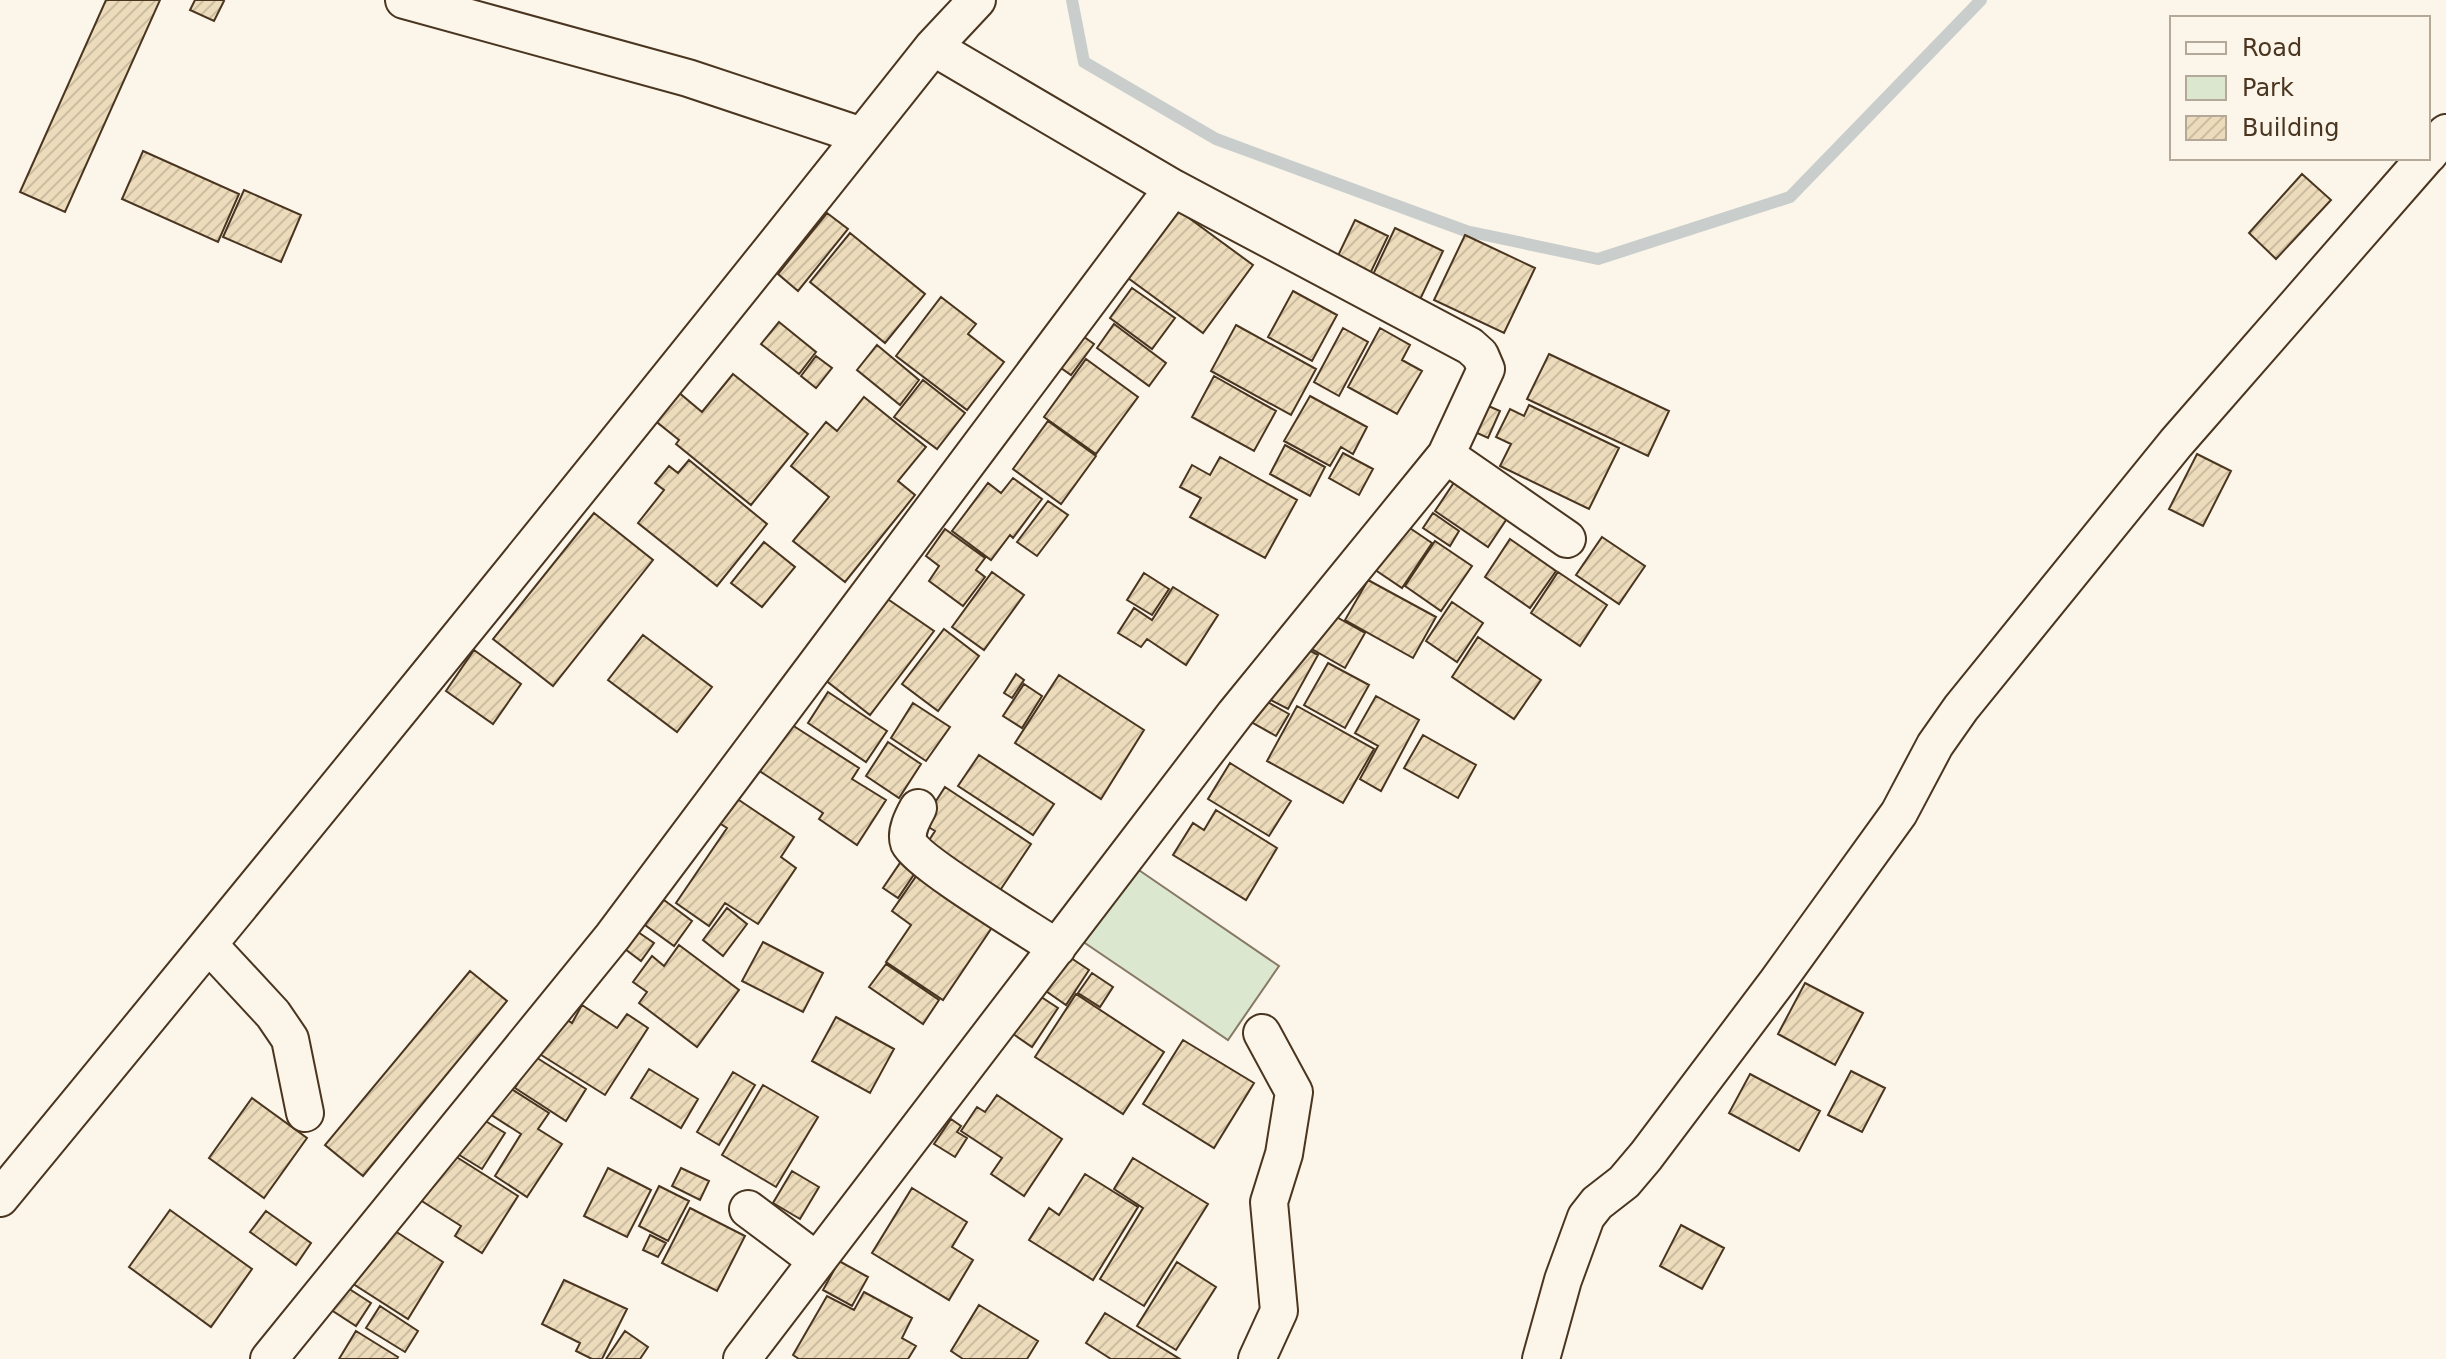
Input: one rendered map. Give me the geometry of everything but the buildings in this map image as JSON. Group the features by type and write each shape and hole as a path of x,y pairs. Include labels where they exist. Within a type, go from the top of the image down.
{"street":[{"path":"404,0 688,78 862,136"},
{"path":"0,1198 663,387 933,47 977,0"},
{"path":"742,1359 1235,714 1446,455 1486,369 1480,355 1470,346 1173,188 933,47"},
{"path":"2430,152 2446,133"},
{"path":"1541,1359 1578,1232 1586,1217 1597,1203 1624,1182 1646,1156 1777,982 1899,813 1935,745 1961,708 2176,443 2424,160"},
{"path":"269,1359 613,936 1173,188"},
{"path":"1446,455 1567,539"},
{"path":"918,808 908,832 913,849 1057,948"},
{"path":"209,945 273,1014 290,1039 305,1113"},
{"path":"1257,1359 1279,1311 1269,1202 1284,1154 1294,1092 1262,1033"},
{"path":"748,1209 817,1261"}],"green space":[{"path":"1130,864 1279,966 1228,1040 1079,939"}],"waterway":[{"path":"1072,0 1084,62 1216,139 1466,231 1598,259 1790,197 1981,0"}]}
